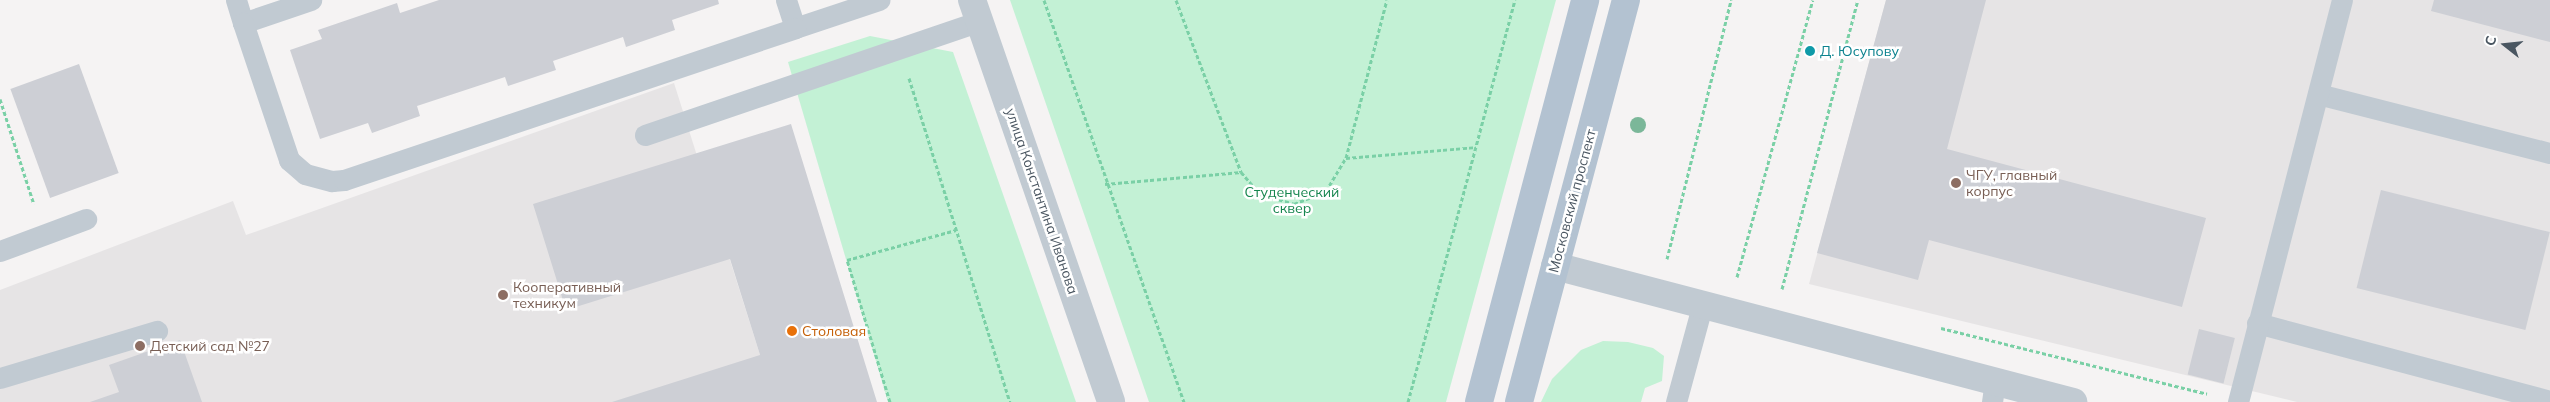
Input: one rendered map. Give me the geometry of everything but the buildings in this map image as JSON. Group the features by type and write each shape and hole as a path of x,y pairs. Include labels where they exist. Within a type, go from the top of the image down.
{"main road":[{"path":"1479,402 1585,0"},
{"name":"Московский проспект","path":"1519,402 1626,0"}],"street":[{"name":"улица Константина Иванова","path":"976,10 1111,402"},
{"path":"1555,266 1702,306 1994,392 2073,402"}],"lane":[{"path":"236,0 289,160 305,174 332,182 344,180 879,0"},
{"path":"243,23 311,0"},
{"path":"786,0 795,28"},
{"path":"2238,402 2342,0"},
{"path":"645,135 900,48 976,10"},
{"path":"2318,94 2550,153"},
{"path":"0,251 86,219"},
{"path":"1676,402 1702,306"},
{"path":"2257,323 2550,402"},
{"path":"0,378 157,331"}],"path":[{"path":"1044,0 1105,184 1184,402"},
{"path":"1176,0 1241,172 1260,194 1294,204 1326,191 1346,158 1387,0"},
{"path":"1408,402 1515,0"},
{"path":"1675,261 1666,259 1731,0"},
{"path":"1736,278 1813,0"},
{"path":"1782,289 1858,0"},
{"path":"900,48 1010,402"},
{"path":"0,98 45,235"},
{"path":"1346,158 1476,147"},
{"path":"1105,184 1241,172"},
{"path":"890,402 847,260 956,230"},
{"path":"1727,276 1745,281"},
{"path":"1773,287 1792,292"},
{"path":"1938,327 2209,394"}],"shaded area":[{"path":"1886,0 2550,0 2550,402 2297,402 1809,284"},
{"name":"Кооперативный техникум","path":"674,83 760,355 748,402 0,402 0,290 233,201 246,235"}],"green space":[{"name":"Студенческий сквер","path":"1010,0 1556,0 1446,402 1149,402"},
{"path":"870,36 953,52 1076,402 888,402 788,62"},
{"path":"1603,341 1628,342 1653,348 1664,356 1662,381 1645,388 1641,402 1541,402 1552,379 1581,350"}],"place":[{"name":"Д. Юсупову","path":"1810,51"},
{"name":"ЧГУ, главный корпус","path":"1956,183"},
{"name":"Кооперативный техникум","path":"503,295"},
{"name":"Столовая","path":"792,331"},
{"name":"Детский сад №27","path":"140,346"}]}
